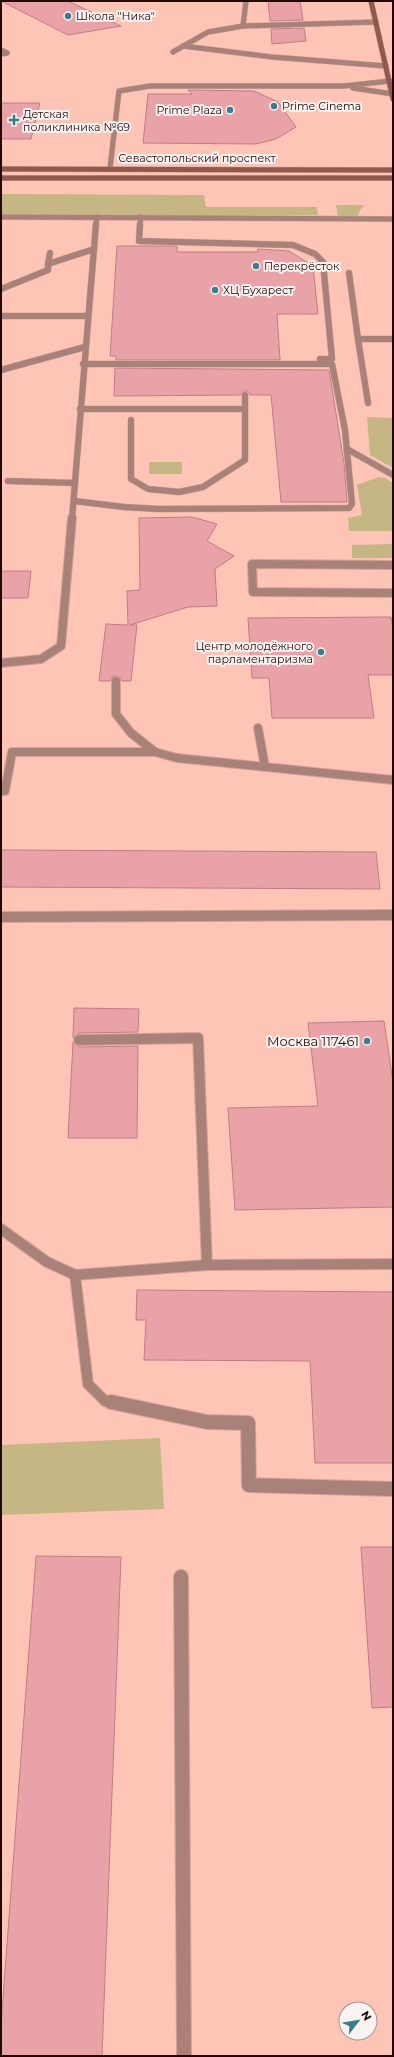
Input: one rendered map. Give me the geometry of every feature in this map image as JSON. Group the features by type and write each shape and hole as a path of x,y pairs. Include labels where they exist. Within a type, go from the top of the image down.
{"main road":[{"path":"371,1 393,95"},
{"name":"Севастопольский проспект","path":"1,169 110,168 393,170"},
{"name":"Севастопольский проспект","path":"1,178 393,178"}],"lane":[{"path":"243,26 246,1"},
{"path":"173,52 208,32 243,26 305,25 333,22 376,22"},
{"path":"183,46 272,57 386,66"},
{"path":"1,50 7,53 1,54"},
{"path":"110,168 119,91 150,86 344,86 390,81"},
{"path":"344,86 393,95"},
{"path":"1,217 393,219"},
{"path":"1,663 42,659 60,646 74,501 85,347 97,217"},
{"path":"84,361 332,359 323,262 315,254 286,245 139,244 141,217"},
{"path":"48,264 94,249"},
{"path":"1,289 48,270 50,253"},
{"path":"349,273 368,404"},
{"path":"1,316 88,316"},
{"path":"358,339 393,339"},
{"path":"1,370 85,347"},
{"path":"74,501 89,501 117,507 205,511 349,508 352,504 345,430 332,364 244,367 84,361"},
{"path":"131,420 131,479 148,489 179,492 203,487 245,460 245,395"},
{"path":"80,409 245,409"},
{"path":"347,449 393,475"},
{"path":"8,481 75,483"},
{"path":"393,565 252,564 253,592 393,593"},
{"path":"116,681 116,714 131,733 155,752"},
{"path":"258,728 265,767"},
{"path":"1,791 6,791 12,752 155,752 177,758 393,780"},
{"path":"1,917 393,915"},
{"path":"79,1040 198,1038 207,1265"},
{"path":"1,1229 47,1262 75,1275 207,1265 393,1264"},
{"path":"75,1275 88,1384 105,1401 207,1422 248,1423 250,1484 393,1489"},
{"path":"181,1577 184,2056"}],"shaded area":[{"path":"1,194 204,195 206,207 317,207 318,215 1,215"},
{"path":"336,205 364,206 360,210 357,218 338,218"},
{"path":"367,417 393,418 393,468 370,455"},
{"path":"149,462 182,462 182,474 149,474"},
{"path":"379,477 385,478 393,483 393,531 349,531 348,518 362,515 357,485"},
{"path":"393,544 393,558 352,558 352,545"},
{"path":"160,1438 164,1509 1,1515 1,1445"}],"building":[{"path":"1,1 68,1 121,26 68,35"},
{"path":"268,1 300,1 303,20 270,21"},
{"path":"304,28 306,41 272,44 271,29"},
{"name":"Prime Plaza","path":"188,90 254,91 278,102 296,127 276,139 256,144 143,143 148,94 192,94"},
{"name":"Детская поликлиника №69","path":"1,103 40,103 31,139 1,139"},
{"name":"ХЦ Бухарест","path":"117,246 177,246 177,252 257,252 258,249 289,251 313,266 318,314 277,314 280,360 116,360 116,356 110,356"},
{"path":"115,368 329,370 344,463 347,502 281,502 271,395 250,395 248,391 245,391 240,395 114,396"},
{"path":"192,517 217,524 207,541 234,556 215,569 217,606 188,607 130,625 137,625 131,681 122,681 121,678 113,676 110,681 99,681 106,624 128,625 127,591 140,590 139,518"},
{"path":"1,571 31,571 28,598 1,598"},
{"name":"Центр молодёжного парламентаризма","path":"391,617 393,629 393,675 368,675 374,718 272,718 269,678 252,678 248,618"},
{"path":"1,850 376,852 380,889 1,887"},
{"path":"74,1008 139,1009 138,1032 79,1033 73,1038"},
{"path":"384,1021 393,1082 393,1207 235,1210 228,1108 318,1106 308,1023"},
{"path":"73,1042 79,1047 138,1046 137,1138 68,1138"},
{"path":"137,1290 393,1292 393,1463 315,1463 310,1361 144,1360 146,1320 136,1320"},
{"path":"361,1547 393,1547 393,1707 372,1708"},
{"path":"36,1556 121,1557 102,2056 1,2056 1,2025"}],"place":[{"name":"Школа \"Ника\"","path":"68,16"},
{"name":"Prime Cinema","path":"274,106"},
{"name":"Prime Plaza","path":"230,110"},
{"name":"Детская поликлиника №69","path":"14,120"},
{"name":"Перекрёсток","path":"256,266"},
{"name":"ХЦ Бухарест","path":"215,290"},
{"name":"Центр молодёжного парламентаризма","path":"321,652"},
{"name":"Москва 117461","path":"367,1041"}]}
